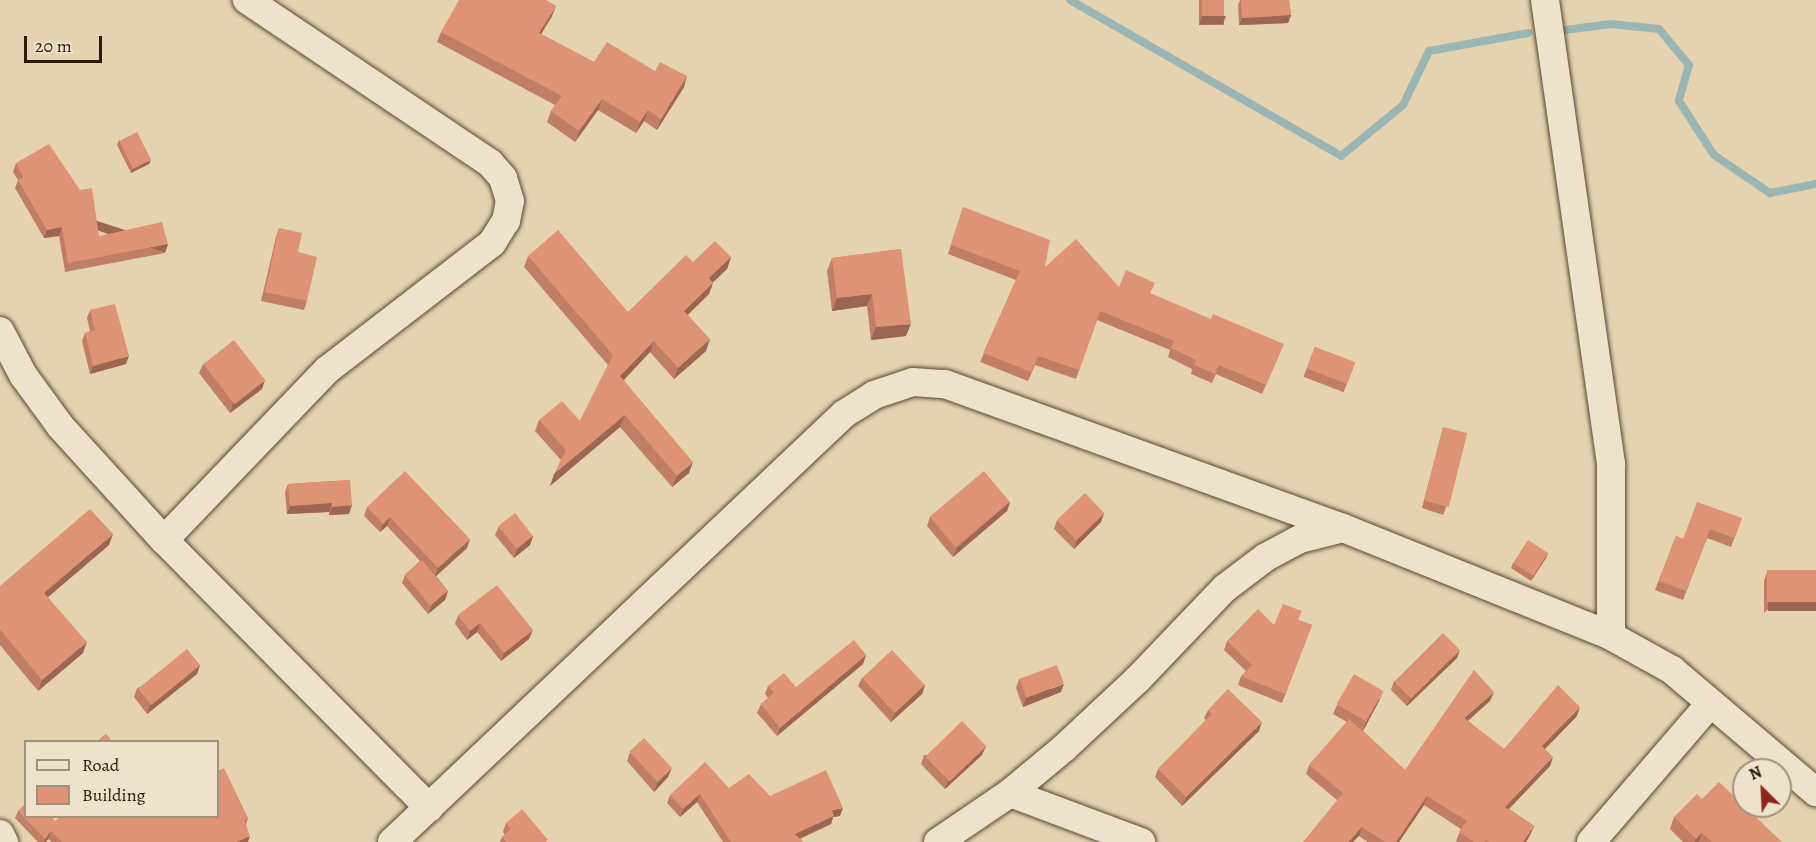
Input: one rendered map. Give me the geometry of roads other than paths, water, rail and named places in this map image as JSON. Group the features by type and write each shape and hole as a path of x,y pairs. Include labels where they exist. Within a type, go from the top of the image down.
{"street":[{"path":"164,540 327,370 492,243 507,220 510,201 503,178 490,163 247,0"},
{"path":"1545,0 1611,464 1611,636"},
{"path":"0,331 23,375 61,427 164,540 429,808"},
{"path":"392,842 844,414 874,394 913,382 945,384 1020,414 1343,528 1611,636 1672,670 1709,705 1816,792"},
{"path":"938,842 1010,793 1137,680 1225,588 1283,548 1343,528"},
{"path":"1591,842 1709,705"},
{"path":"1010,793 1141,842"},
{"path":"0,834 4,842"}],"waterway":[{"path":"1070,0 1341,156 1403,105 1429,51 1528,33"},
{"path":"1565,30 1611,24 1659,29 1689,65 1679,101 1714,155 1770,193 1816,184"}]}
